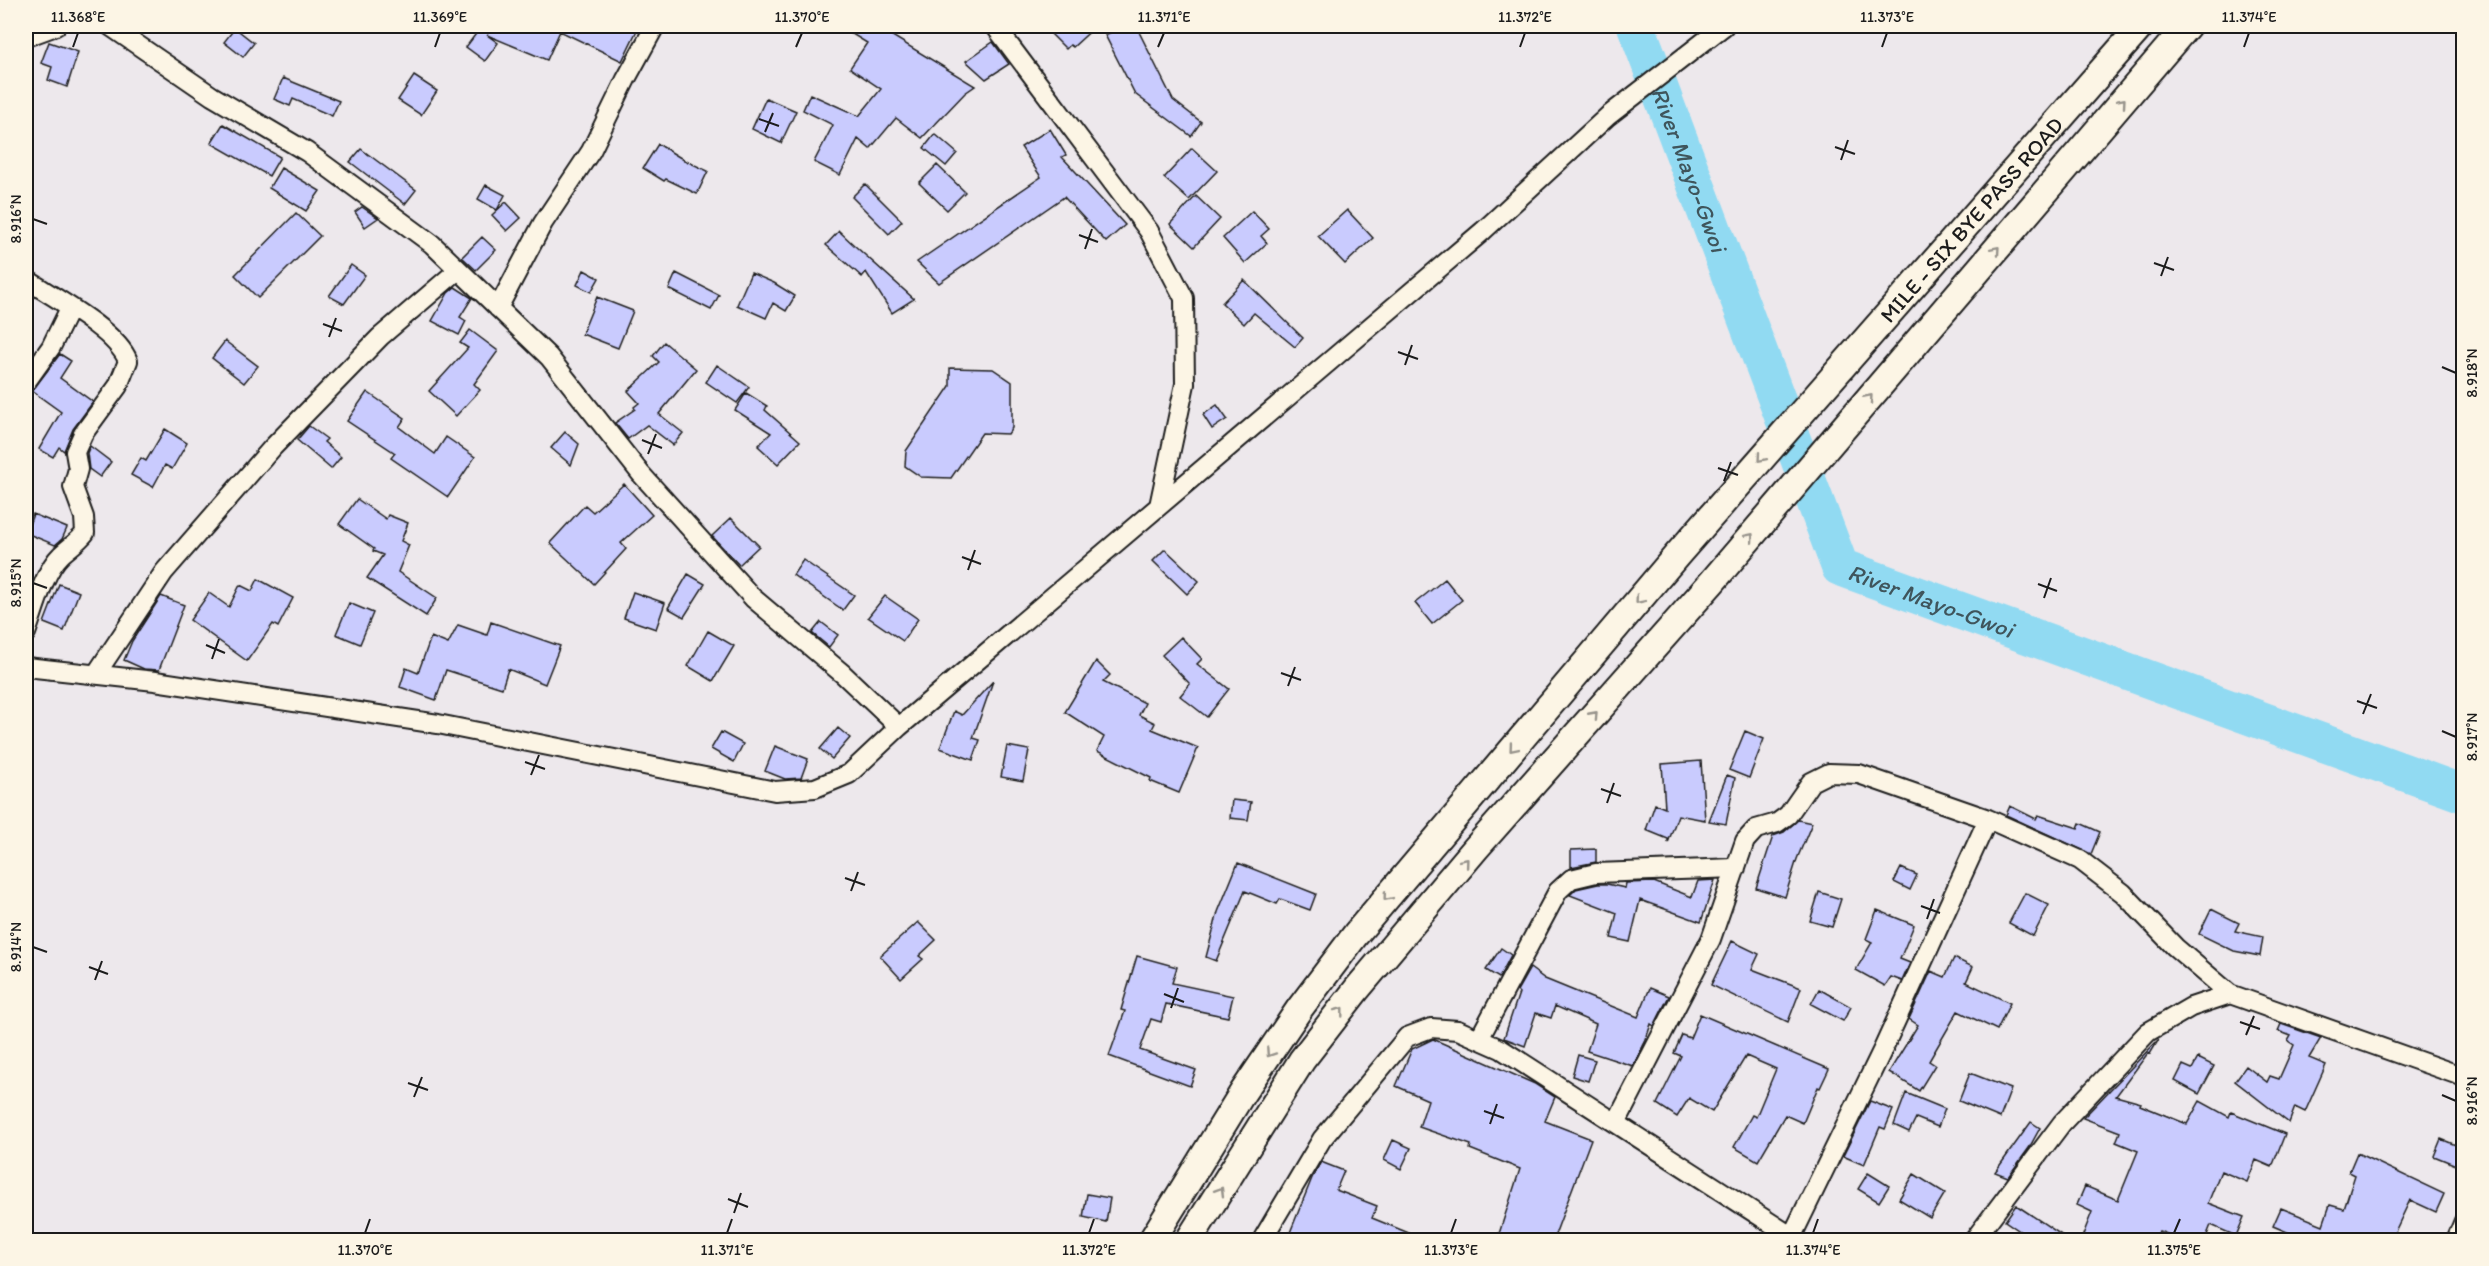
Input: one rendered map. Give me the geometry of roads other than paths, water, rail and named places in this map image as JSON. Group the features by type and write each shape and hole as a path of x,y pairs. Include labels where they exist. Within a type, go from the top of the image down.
{"street":[{"path":"26,37 56,26"},
{"path":"110,26 212,96 307,152 432,244 549,357 641,474 753,598 843,674 898,727"},
{"path":"498,309 543,223 591,151 655,26"},
{"path":"995,26 1149,231 1184,298 1185,384 1159,506"},
{"path":"26,667 155,681 438,724 776,791 815,788 849,774 898,727 1483,231 1608,116 1724,26"},
{"name":"MILE - SIX BYE PASS ROAD","path":"1152,1240 1243,1092 1300,1008 1349,943 1677,555 2141,26"},
{"path":"1189,1240 1302,1059 1357,989 1476,848 1712,582 2187,26"},
{"path":"96,674 164,572 273,447 380,338 458,270"},
{"path":"26,279 105,332 124,351 128,362 118,386 83,434 75,452 78,470 73,487 84,517 85,533 74,547 61,555 50,571 26,633"},
{"path":"26,382 51,347 70,308"},
{"path":"1616,1123 1711,939 1745,841 1756,830 1777,823 1788,816 1811,782 1830,773 1859,774 1988,819 2080,860 2123,893 2175,947 2230,994 2463,1077"},
{"path":"1262,1240 1322,1139 1407,1037 1431,1028 1458,1030 1501,1049 1795,1238 1988,819"},
{"path":"1479,1039 1558,891 1570,879 1596,873 1736,868"},
{"path":"1974,1240 2062,1124 2148,1032 2191,1007 2230,994"},
{"path":"2456,1240 2463,1221"}],"waterway":[{"name":"River Mayo-Gwoi","path":"1636,26 1840,567 2464,794"}]}
